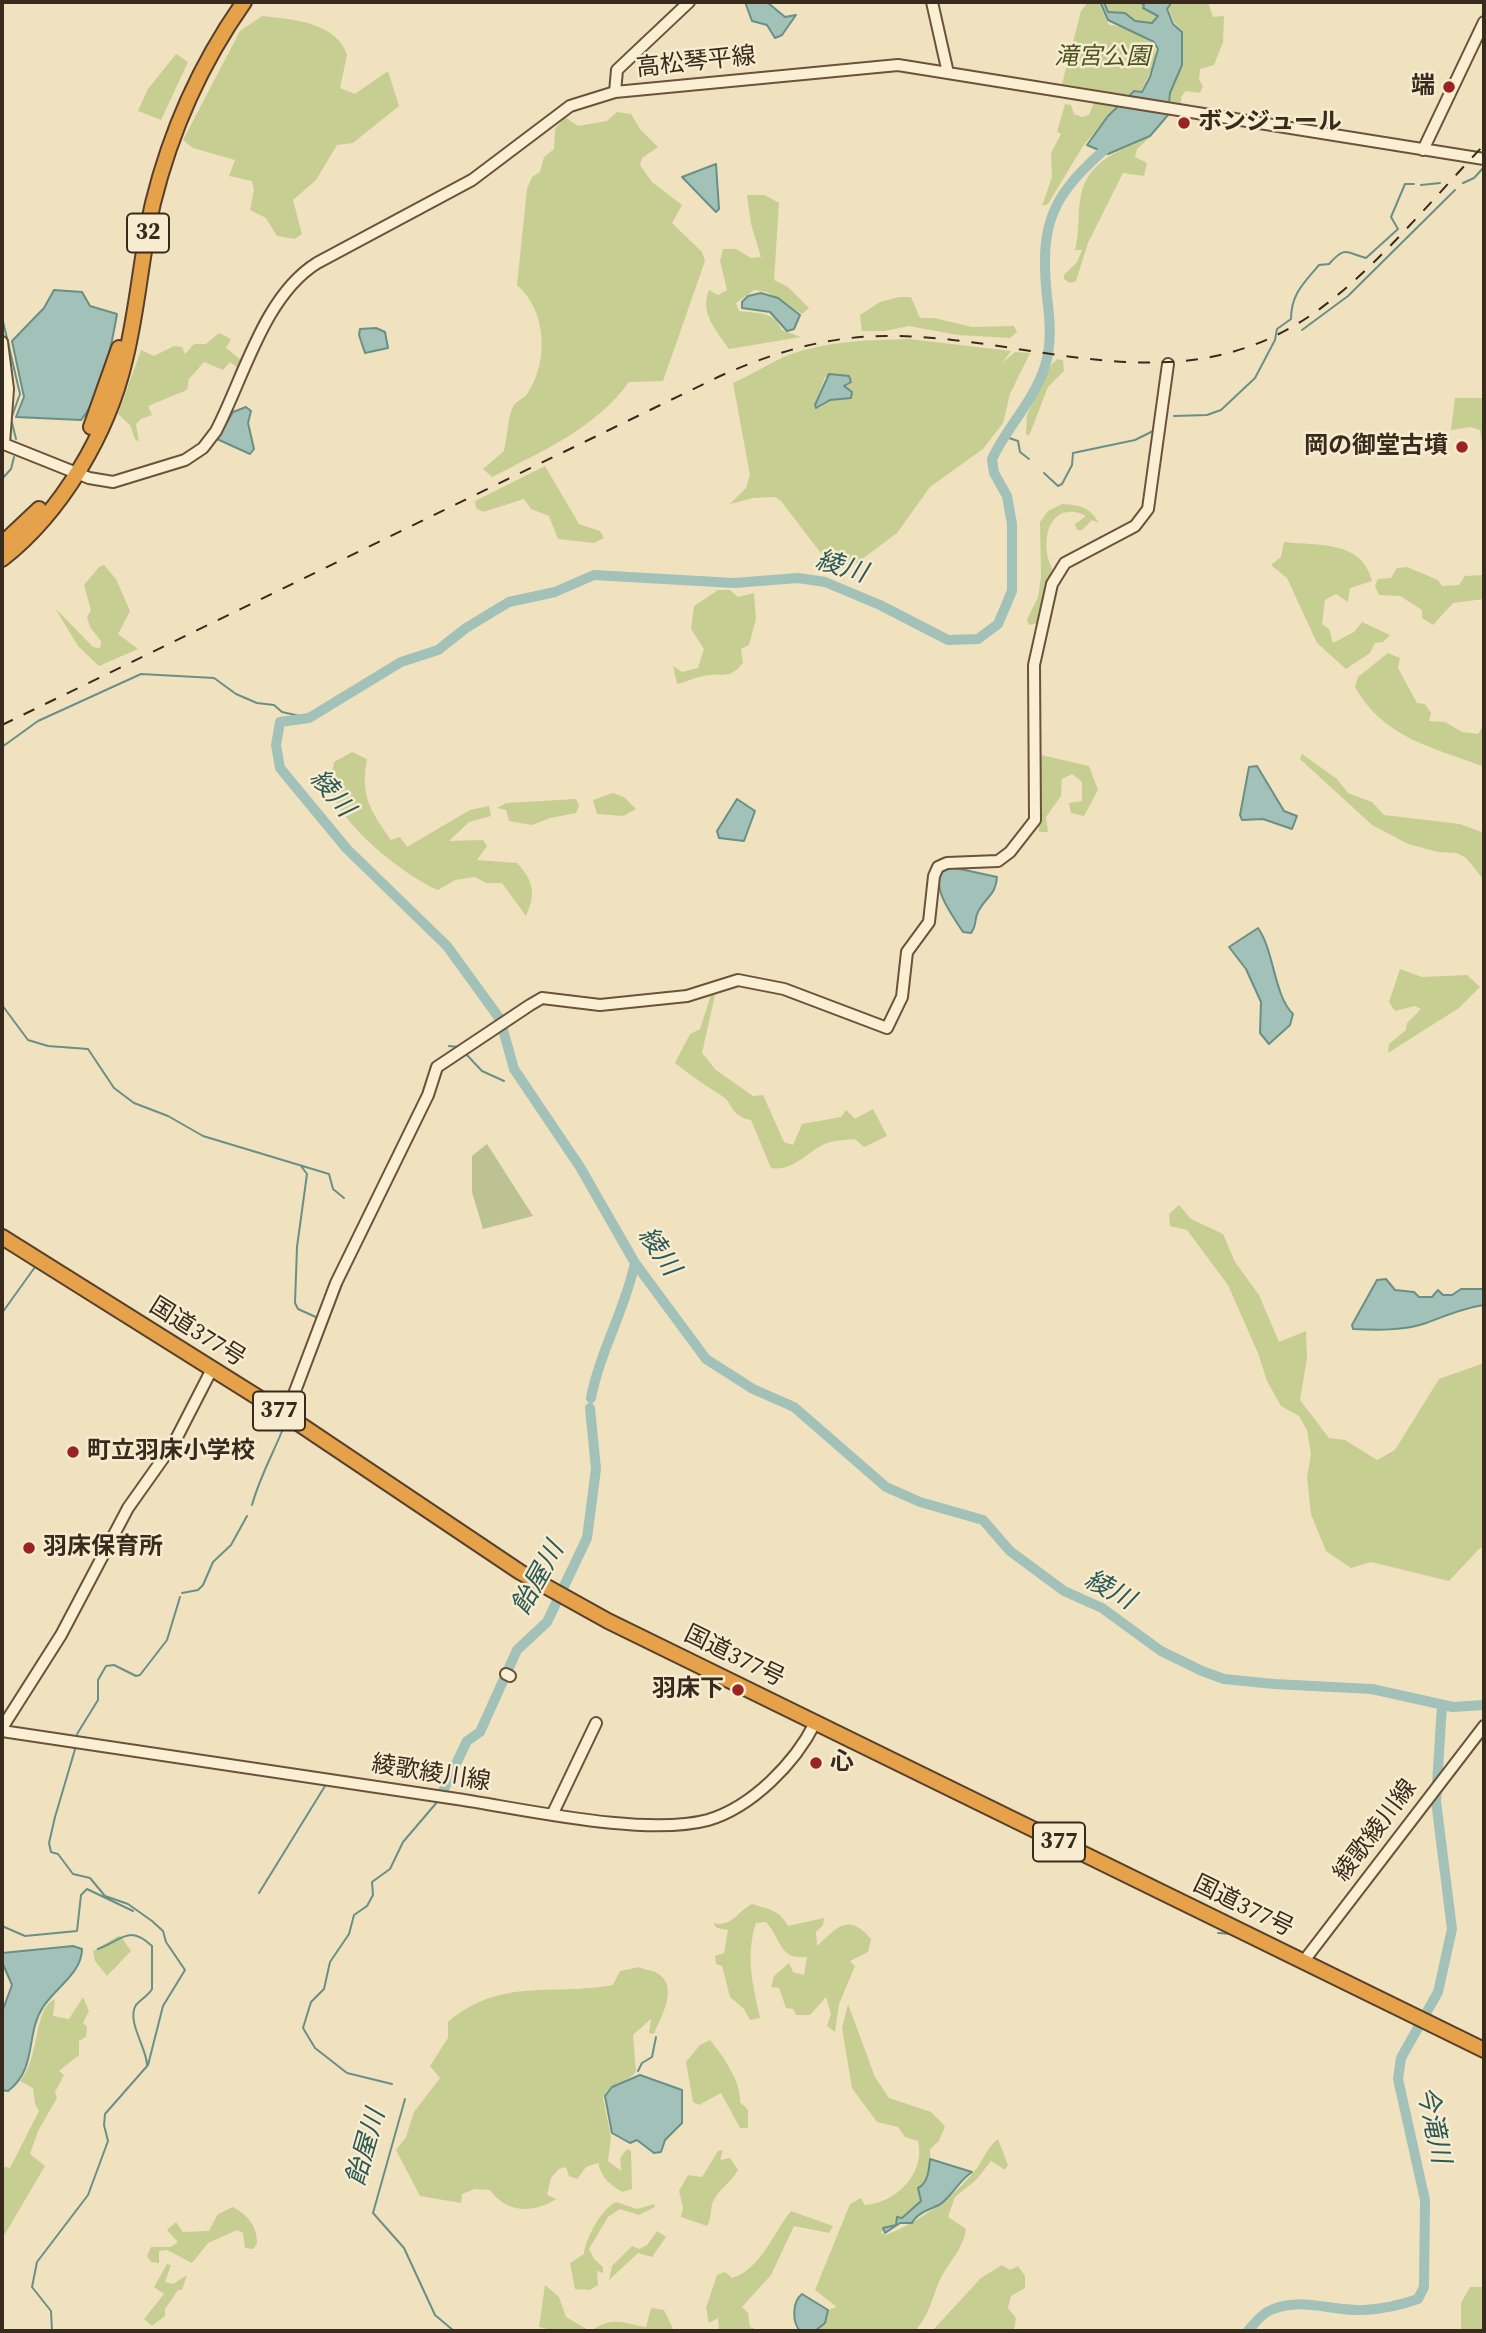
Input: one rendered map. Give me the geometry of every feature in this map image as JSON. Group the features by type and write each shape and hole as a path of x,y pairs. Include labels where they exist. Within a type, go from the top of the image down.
{"highway":[{"name":"32","path":"2,544 39,509 72,471 117,355 145,201 167,128 193,69 233,2"},
{"name":"32","path":"2,559 28,535 72,471 117,390 130,341 153,205 175,132 200,74 244,2"},
{"name":"国道377号","path":"2,1237 286,1415 520,1572 815,1723 1484,2050"}],"main road":[{"path":"615,92 617,70 689,2"},
{"path":"932,2 948,73"},
{"path":"1423,150 1484,22"},
{"name":"高松琴平線","path":"2,342 8,389 4,444 72,471 113,482 137,477 194,454 216,431 276,306 297,278 317,263 472,180 570,106 615,92 880,65 948,73 1484,159"},
{"path":"286,1415 336,1283 428,1095 436,1067 530,1005 542,998 592,1005 687,996 738,981 784,989 887,1028 902,997 907,952 929,922 934,876 938,867 947,863 998,861 1010,852 1035,820 1034,665 1052,584 1065,563 1135,526 1148,509 1168,364"},
{"path":"2,1729 61,1636 128,1508 174,1443 212,1369"},
{"path":"553,1813 596,1723"},
{"name":"綾歌綾川線","path":"2,1729 635,1825 673,1826 708,1820 753,1797 785,1764 815,1723"},
{"name":"綾歌綾川線","path":"1303,1962 1484,1726"}],"green space":[{"name":"滝宮公園","path":"1088,2 1098,2 1109,25 1124,27 1154,44 1154,62 1141,91 1133,90 1128,95 1062,84 1081,11"},
{"path":"1104,2 1142,2 1149,12 1158,16 1152,23 1135,21 1121,13 1108,12"},
{"path":"1174,2 1208,2 1213,17 1224,16 1223,42 1214,65 1200,69 1199,80 1203,86 1200,93 1186,91 1181,97 1181,104 1170,102 1171,92 1183,65 1183,31 1174,22 1168,8"},
{"path":"262,16 312,24 334,35 347,55 340,88 355,94 388,71 399,106 353,143 337,145 316,180 293,200 302,234 295,239 277,236 266,218 250,210 254,190 252,181 229,176 235,160 193,148 183,140 240,31"},
{"path":"176,54 188,62 161,120 138,111 148,89"},
{"path":"1094,102 1117,106 1083,146 1048,204 1042,206 1052,177 1051,153 1061,134 1057,132 1065,104 1071,105 1074,114 1082,117 1089,115"},
{"path":"617,112 631,114 640,129 658,147 642,158 640,165 652,182 682,205 672,223 702,252 705,261 663,381 629,382 615,399 584,426 492,477 483,469 504,451 509,417 515,404 527,394 534,381 541,352 542,337 534,308 517,285 527,189 532,177 540,172 544,157 554,149 555,129 565,117 578,126 607,121"},
{"path":"1150,137 1137,149 1135,157 1147,163 1144,176 1123,173 1088,243 1076,281 1070,283 1064,279 1064,275 1077,262 1082,250 1075,250 1081,195 1085,183 1098,165 1107,158"},
{"path":"747,195 765,195 779,203 774,280 788,287 809,308 802,314 767,292 754,290 736,303 739,311 769,316 782,330 801,337 729,349 711,321 706,298 709,290 718,295 727,290 720,261 723,249 736,249 751,258 761,257 751,224"},
{"path":"911,297 920,318 934,318 972,327 1014,326 1017,332 1010,338 958,335 909,326 885,331 862,331 860,315 880,302"},
{"path":"219,333 231,339 226,348 241,360 238,368 230,362 223,370 204,362 189,379 187,390 148,406 152,415 136,424 139,442 135,439 130,425 118,414 141,350 154,356 174,346 182,347 185,354 194,344 206,344"},
{"path":"909,339 1011,351 1002,363 1015,352 1030,353 1010,394 1003,423 983,449 930,487 897,533 853,566 827,561 781,501 775,497 753,498 730,504 746,488 750,475 733,383 779,359 816,347 847,342","holes":["825,377 852,380 844,386 841,399 830,399 820,407 814,407"]},
{"path":"1057,359 1063,360 1064,371 1048,387 1029,436 1026,434 1027,415 1051,365"},
{"path":"1455,398 1484,398 1484,455 1480,430 1470,427 1451,430"},
{"path":"545,466 579,524 600,531 604,538 594,543 558,539 549,516 531,509 524,499 483,512 476,508 475,501"},
{"path":"1062,504 1084,508 1092,513 1099,523 1092,520 1082,530 1077,530 1075,524 1086,516 1074,512 1064,513 1050,525 1046,546 1052,568 1038,623 1029,625 1027,620 1038,597 1041,577 1040,522 1048,511"},
{"path":"1284,542 1337,548 1359,558 1367,568 1372,581 1350,588 1348,602 1336,594 1325,600 1322,624 1329,629 1333,643 1354,632 1362,622 1390,635 1383,642 1375,643 1370,653 1346,669 1317,643 1287,578 1271,565 1281,557"},
{"path":"104,565 116,579 130,611 118,634 138,649 99,666 78,646 55,608 93,647 100,648 101,641 90,627 87,617 91,610 84,585 99,567"},
{"path":"1407,567 1438,580 1442,586 1459,585 1465,576 1484,575 1484,599 1453,603 1433,625 1422,618 1422,610 1400,596 1379,595 1375,586 1378,579 1391,578 1397,568"},
{"path":"718,590 730,590 738,597 754,593 756,619 749,645 741,649 743,663 729,674 710,675 677,684 673,666 682,672 698,668 704,649 691,629 694,606"},
{"path":"1388,653 1400,658 1398,668 1417,703 1425,704 1431,713 1429,721 1445,722 1462,732 1478,734 1484,725 1482,766 1410,738 1379,718 1366,704 1355,687 1358,677"},
{"path":"352,752 367,759 366,793 377,820 391,840 400,837 407,847 470,810 489,806 491,816 469,822 449,841 483,840 487,846 477,860 517,863 532,888 526,916 502,883 486,883 475,877 455,880 438,890 392,861 360,833 337,803 331,789 334,762"},
{"path":"1302,754 1337,779 1348,793 1372,802 1384,815 1460,824 1484,833 1484,880 1466,858 1457,853 1438,852 1408,844 1372,825 1300,759"},
{"path":"1041,755 1089,766 1098,790 1084,816 1071,813 1069,803 1082,801 1082,782 1072,774 1062,779 1061,796 1046,817 1048,832 1039,832"},
{"path":"613,793 624,797 636,809 623,816 597,814 593,800"},
{"path":"576,799 579,806 576,813 532,825 509,821 506,810 497,808 506,803"},
{"path":"1400,969 1422,977 1467,975 1480,987 1459,1008 1388,1053 1389,1044 1406,1030 1407,1023 1421,1009 1415,1006 1395,1011 1389,1002"},
{"path":"711,995 715,995 702,1053 716,1070 753,1096 763,1095 784,1142 793,1145 802,1124 841,1117 846,1110 855,1119 873,1109 887,1136 864,1147 855,1139 830,1142 794,1164 771,1168 751,1120 739,1116 726,1099 675,1063 690,1034 700,1029"},
{"path":"487,1144 533,1216 483,1229 472,1192 472,1156"},
{"path":"1179,1205 1191,1219 1223,1234 1235,1262 1259,1295 1279,1342 1306,1331 1307,1358 1300,1400 1329,1438 1345,1440 1377,1460 1395,1450 1439,1379 1484,1363 1484,1548 1480,1548 1449,1581 1371,1562 1351,1568 1326,1551 1311,1514 1307,1477 1311,1454 1307,1430 1299,1416 1281,1406 1267,1381 1258,1353 1228,1285 1187,1230 1170,1226 1169,1214"},
{"path":"752,1904 777,1913 788,1926 824,1918 823,1925 816,1932 817,1946 836,1929 848,1924 863,1931 871,1939 868,1952 850,1961 855,1966 839,2004 835,2032 827,2026 831,2014 826,1997 810,2015 796,2015 793,2009 786,2008 779,1988 771,1987 774,1976 789,1963 793,1972 804,1975 807,1957 786,1952 766,1922 756,1923 751,1948 751,1971 760,2018 750,2020 744,2009 730,1997 722,1966 716,1964 715,1956 724,1953 728,1930 717,1928 713,1923 725,1923"},
{"path":"120,1935 131,1951 107,1976 95,1961 93,1951"},
{"path":"640,1967 663,1977 667,1984 667,2001 654,2034 649,2033 651,2019 633,2035 636,2072 609,2090 603,2098 611,2137 608,2161 621,2171 620,2158 627,2149 631,2151 632,2189 622,2192 613,2186 604,2177 598,2163 586,2167 577,2179 569,2176 566,2167 559,2169 551,2178 547,2195 556,2199 530,2209 504,2204 490,2190 475,2189 462,2194 461,2203 420,2196 396,2150 406,2137 414,2112 440,2078 430,2066 448,2038 448,2022 468,2008 507,1993 613,1985 620,1971"},
{"path":"83,1997 89,2011 83,2023 87,2027 86,2037 79,2041 79,2055 59,2071 64,2075 55,2092 57,2098 38,2131 30,2154 45,2166 2,2239 2,2166 10,2168 39,2111 35,2104 33,2088 20,2081 31,2060 43,2013 48,2004 55,1999 53,2016 69,2019"},
{"path":"848,2004 875,2077 889,2098 931,2112 945,2126 939,2141 930,2149 931,2170 921,2186 921,2201 896,2225 884,2228 881,2233 886,2235 899,2229 944,2201 973,2173 998,2139 1008,2165 1005,2170 991,2161 976,2180 955,2197 948,2217 966,2229 964,2237 940,2279 926,2315 915,2331 815,2331 828,2310 837,2307 815,2290 850,2204 861,2198 865,2205 877,2203 898,2192 913,2175 919,2153 918,2141 905,2137 898,2127 877,2122 852,2088 842,2028"},
{"path":"710,2040 735,2078 740,2102 748,2110 748,2128 740,2128 721,2093 699,2105 693,2102 686,2062 700,2045"},
{"path":"723,2150 720,2160 730,2158 738,2170 713,2201 707,2226 681,2217 683,2208 679,2191 688,2175 702,2177 718,2151"},
{"path":"616,2202 637,2209 654,2204 655,2207 639,2215 620,2209 608,2217 589,2249 594,2259 603,2267 603,2273 597,2271 598,2285 590,2290 575,2289 570,2263 584,2254 587,2240 595,2225"},
{"path":"233,2207 244,2214 254,2227 257,2244 253,2249 245,2248 243,2233 237,2230 208,2243 192,2263 167,2250 159,2251 159,2263 151,2262 147,2256 151,2247 171,2247 178,2242 167,2230 176,2222 183,2232 209,2231 218,2214"},
{"path":"791,2211 833,2226 829,2233 794,2226 771,2275 742,2307 748,2313 750,2327 760,2331 719,2331 718,2318 709,2323 706,2308 717,2275 725,2272 732,2278 751,2267"},
{"path":"657,2231 666,2237 652,2257 638,2253 609,2280 612,2266 632,2246 639,2249 647,2245"},
{"path":"167,2264 171,2265 165,2282 173,2284 187,2275 182,2290 178,2290 165,2309 165,2316 152,2326 144,2319 164,2294 154,2287"},
{"path":"1002,2265 1010,2270 1018,2266 1025,2276 1025,2288 1011,2296 1008,2308 1016,2318 1014,2331 932,2331 981,2278"},
{"path":"545,2285 559,2297 566,2317 590,2331 555,2331 539,2327"},
{"path":"1470,2287 1484,2287 1484,2331 1461,2331 1461,2303"},
{"path":"651,2308 664,2310 674,2331 594,2329 614,2322 646,2327"}],"water":[{"path":"745,2 767,2 785,17 796,15 782,35 775,38 767,25 752,21"},
{"path":"1100,2 1104,2 1108,12 1125,13 1135,21 1152,23 1158,16 1143,8 1144,5 1139,2 1172,2 1167,9 1173,24 1182,32 1182,65 1170,93 1168,115 1150,136 1108,154 1087,145 1108,116 1134,91 1142,92 1150,77 1158,49 1154,42 1108,20"},
{"path":"716,164 719,209 716,212 682,177"},
{"path":"54,290 82,292 90,306 117,314 100,384 81,420 16,417 24,397 12,341 44,308"},
{"path":"761,293 778,298 800,315 794,329 787,331 770,312 742,308 742,302 748,296"},
{"path":"376,328 385,332 388,348 365,353 359,335 360,329"},
{"path":"829,374 849,376 851,382 844,386 852,392 851,398 830,400 816,408 815,405"},
{"path":"246,407 251,411 248,423 254,449 250,454 217,439 233,412"},
{"path":"1257,766 1284,811 1297,816 1292,829 1263,819 1242,820 1240,815 1249,767"},
{"path":"737,799 755,811 744,841 719,838 717,831"},
{"path":"951,867 997,877 995,888 978,912 971,933 963,932 939,888 939,871"},
{"path":"1258,928 1268,948 1282,996 1293,1014 1290,1025 1269,1044 1260,1033 1261,1002 1246,969 1229,947"},
{"path":"1386,1279 1395,1290 1414,1292 1419,1297 1432,1297 1438,1290 1443,1295 1452,1295 1461,1289 1484,1289 1484,1305 1409,1327 1353,1329 1352,1325 1377,1280"},
{"path":"73,1946 82,1949 78,1966 43,2007 34,2028 24,2072 8,2091 2,2090 2,2012 12,1985 2,1962 2,1953"},
{"path":"640,2075 682,2090 682,2123 665,2140 661,2152 654,2153 637,2140 630,2143 612,2133 605,2096 612,2087"},
{"path":"930,2159 972,2172 939,2205 920,2214 912,2223 900,2223 885,2233 883,2228 896,2225 897,2217 902,2218 921,2201 918,2188 926,2180"},
{"path":"802,2294 828,2310 825,2323 815,2331 800,2331 796,2323 795,2307"}],"waterway":[{"name":"綾川","path":"1111,144 1075,178 1054,210 1045,248 1050,332 1047,358 1034,391 992,459 994,473 1007,496 1012,524 1012,591 998,624 978,639 948,640 880,605 825,582 798,578 734,583 594,575 555,592 509,602 466,628 438,650 401,662 309,718 280,722 276,745 280,768 347,849 447,946 500,1019 514,1069 580,1167 635,1263 706,1359 753,1389 794,1407 886,1487 920,1502 983,1520 1010,1551 1064,1591 1102,1608 1161,1651 1202,1671 1224,1679 1372,1689 1453,1707 1484,1705"},
{"path":"1463,183 1474,178 1484,167"},
{"path":"1421,185 1440,183"},
{"path":"1174,416 1207,415 1221,410 1255,378 1275,340 1277,329 1291,319 1293,303 1308,278 1319,265 1329,264 1343,252 1366,258 1398,229 1391,217 1405,184 1414,184"},
{"path":"1302,330 1348,296 1455,190"},
{"path":"2,317 20,394 11,419 16,439"},
{"path":"1044,473 1058,486 1062,484 1072,465 1073,453 1135,440 1153,431"},
{"path":"1006,437 1018,441 1020,452 1029,459"},
{"path":"2,479 11,469 14,457"},
{"path":"2,747 38,721 141,674 214,678 236,694 257,703 274,705 282,712 309,718"},
{"path":"2,1005 28,1040 48,1046 88,1049 114,1088 134,1103 168,1116 203,1136 329,1174 333,1189 344,1198"},
{"path":"449,1046 458,1047"},
{"path":"465,1053 482,1071 504,1081"},
{"path":"301,1166 307,1174 297,1247 295,1303 298,1309 318,1318"},
{"path":"2,1228 42,1254"},
{"name":"飴屋川","path":"591,1398 635,1263"},
{"path":"2,1313 35,1267"},
{"path":"314,1357 346,1274"},
{"name":"飴屋川","path":"444,1789 467,1741 480,1732 517,1650 547,1622 587,1538 596,1469 590,1408"},
{"path":"252,1505 285,1424"},
{"path":"182,1593 198,1590 203,1585 213,1562 231,1545 247,1516"},
{"path":"77,1734 98,1700 98,1680 106,1666 114,1665 136,1676 140,1675 167,1640 180,1597"},
{"name":"今滝川","path":"1248,2331 1264,2314 1278,2307 1302,2304 1352,2310 1378,2309 1418,2299 1424,2287 1425,2200 1398,2079 1401,2058 1438,1992 1452,1929 1436,1801 1442,1705"},
{"path":"52,2331 51,2311 32,2287 37,2262 88,2195 108,2141 104,2125 105,2114 148,2065 163,2006 185,1970 166,1942 163,1931 152,1921 128,1904 105,1896 90,1878 73,1874 58,1854 51,1852 49,1843 55,1817 76,1746"},
{"path":"259,1893 325,1786"},
{"name":"飴屋川","path":"392,2084 347,2073 315,2048 303,2028 311,2002 324,1989 330,1962 349,1934 354,1915 367,1906 373,1895 372,1882 390,1869 403,1842 438,1801"},
{"path":"2,1926 25,1936 77,1931 81,1895 87,1889 133,1911"},
{"path":"1218,1933 1233,1934"},
{"path":"98,1949 131,1935 144,1939 152,1946 152,1989 136,2005 134,2011 135,2027 147,2065"},
{"path":"638,2071 642,2063 652,2057 656,2037"},
{"name":"飴屋川","path":"405,2099 373,2213 404,2248 435,2315 454,2331"}],"railway":[{"path":"2,725 718,377 779,353 842,339 886,336 938,338 1092,359 1142,363 1192,360 1242,349 1292,327 1343,290 1393,243 1484,145"}],"place":[{"name":"端","path":"1449,87"},
{"name":"ボンジュール","path":"1184,123"},
{"name":"岡の御堂古墳","path":"1462,447"},
{"name":"町立羽床小学校","path":"73,1452"},
{"name":"羽床保育所","path":"29,1548"},
{"name":"羽床下","path":"738,1690"},
{"name":"心","path":"816,1763"}]}
